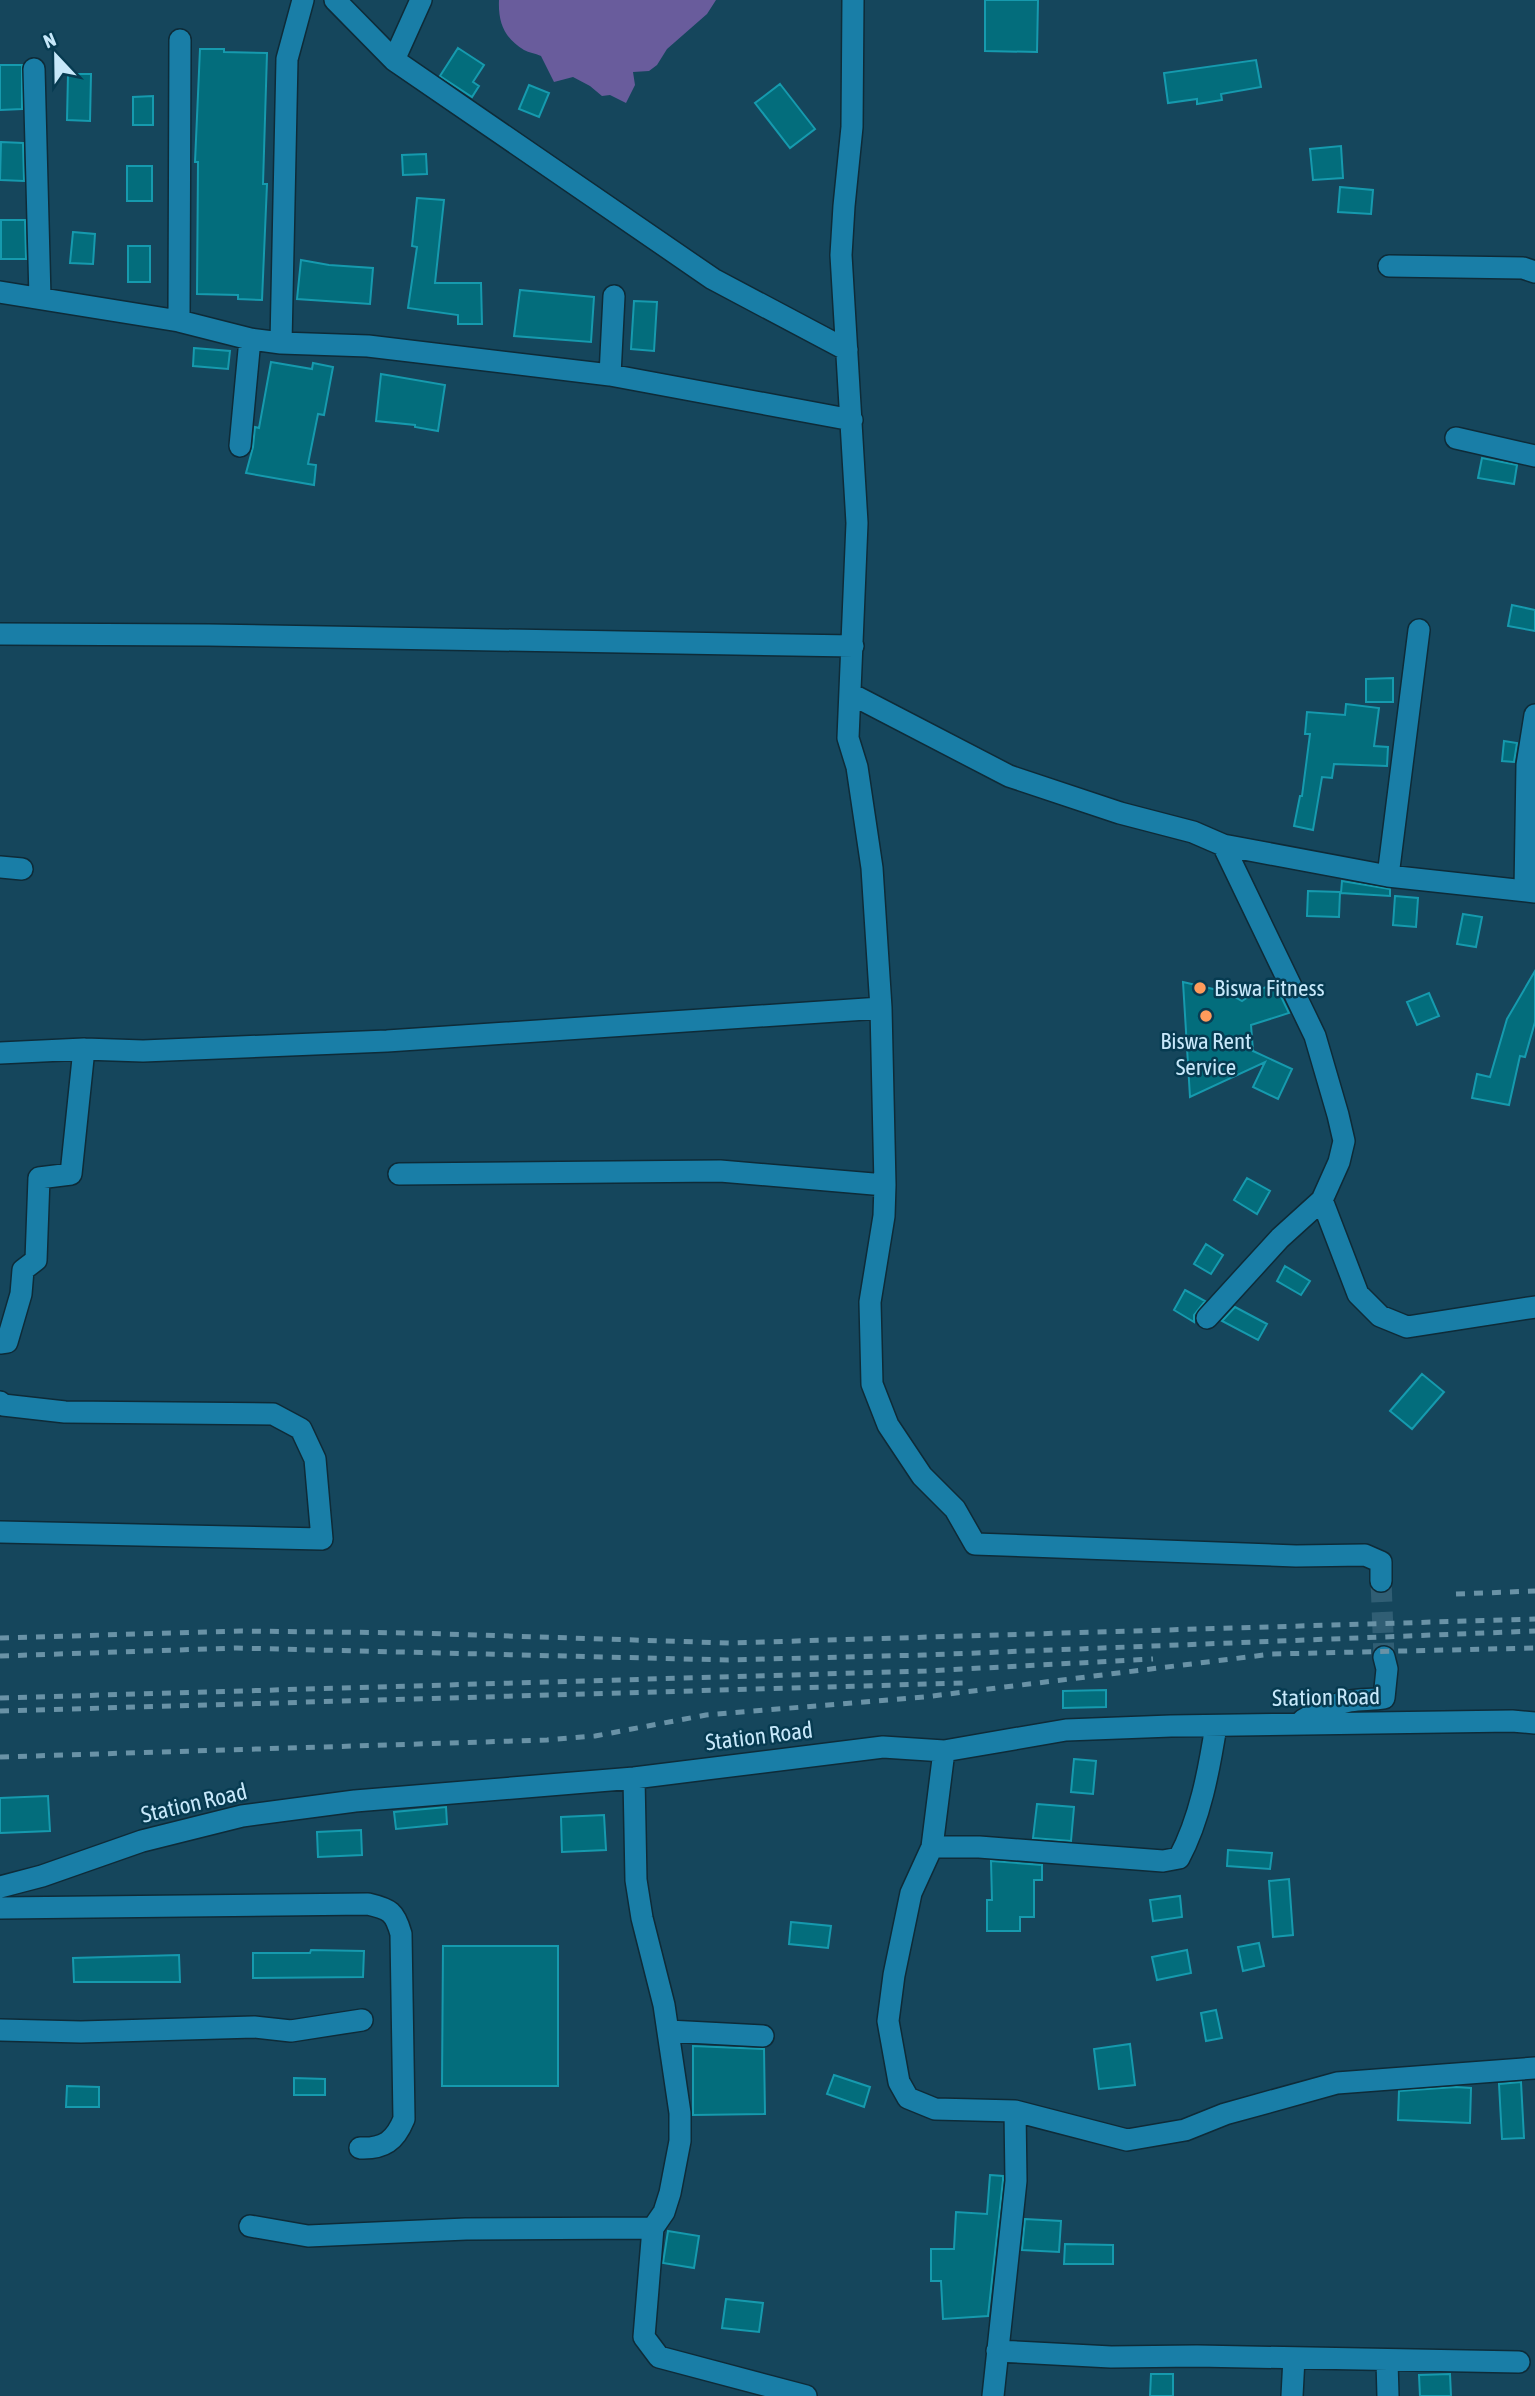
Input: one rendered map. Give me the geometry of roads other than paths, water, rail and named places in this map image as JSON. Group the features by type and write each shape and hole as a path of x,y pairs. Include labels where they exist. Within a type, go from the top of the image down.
{"street":[{"path":"281,343 287,58 303,0"},
{"path":"335,0 394,60 713,279 847,350"},
{"path":"394,60 421,0"},
{"path":"853,0 852,127 841,255 857,523 848,738 857,767 872,868 881,1008 885,1185 884,1216 870,1302 872,1384 888,1426 922,1476 956,1509 975,1544 1296,1556 1365,1555 1381,1563 1381,1581"},
{"path":"179,321 180,40"},
{"path":"34,69 40,299"},
{"path":"1389,266 1522,268 1535,272"},
{"path":"0,292 179,321 250,339 281,343 368,346 610,375 852,420"},
{"path":"610,375 614,296"},
{"path":"240,446 250,339"},
{"path":"1456,438 1535,456"},
{"path":"1388,876 1419,630"},
{"path":"0,635 222,635 853,646"},
{"path":"851,694 1009,776 1120,813 1192,832 1223,845 1388,876 1530,891 1527,765 1535,715"},
{"path":"1206,1318 1280,1238 1322,1200 1339,1163 1344,1141 1315,1036 1223,845"},
{"path":"0,867 22,869"},
{"path":"0,1053 83,1049 143,1051 387,1041 881,1008"},
{"path":"0,1343 7,1342 21,1294 23,1270 36,1260 39,1178 71,1174 83,1049"},
{"path":"399,1174 720,1171 885,1185"},
{"path":"1322,1200 1358,1294 1380,1316 1407,1327 1535,1307"},
{"path":"0,1402 3,1405 65,1412 273,1414 301,1429 316,1459 322,1539 0,1532"},
{"path":"1298,1723 1315,1712 1352,1700 1384,1698 1387,1669 1384,1657"},
{"name":"Station Road","path":"0,1887 142,1841 243,1816 355,1801 634,1778 883,1747 944,1751 1066,1730 1298,1723 1535,1723"},
{"path":"932,1847 979,1847 1163,1861 1179,1858 1186,1844 1209,1766 1216,1726"},
{"path":"944,1751 932,1847 911,1893 887,2021 898,2082 908,2098 935,2109 1015,2111 1127,2140 1185,2130 1224,2114 1336,2083 1535,2068"},
{"path":"634,1778 636,1880 642,1918 664,2005 680,2113 680,2141 670,2193 664,2212 653,2228 645,2337 659,2357 800,2395"},
{"path":"0,1908 368,1904 385,1908 397,1917 401,1934 404,2119 397,2136 374,2149 360,2148"},
{"path":"0,2030 81,2032 254,2027 291,2031 362,2020"},
{"path":"668,2031 763,2036"},
{"path":"993,2396 1016,2181 1015,2111"},
{"path":"250,2226 308,2236 466,2230 653,2228"},
{"path":"997,2351 1111,2357 1519,2362"},
{"path":"1292,2396 1294,2358"},
{"path":"1387,2361 1388,2396"}],"tunnel":[{"path":"1381,1581 1384,1657"}],"railway":[{"path":"1456,1594 1535,1591"},
{"path":"0,1638 241,1631 414,1633 729,1643 1535,1619"},
{"path":"0,1656 236,1648 728,1660 1535,1631"},
{"path":"0,1757 547,1740 595,1736 706,1715 924,1697 1272,1654 1535,1648"},
{"path":"0,1698 926,1671 1153,1659"},
{"path":"0,1711 964,1683"}],"place":[{"name":"Biswa Fitness","path":"1200,988"},
{"name":"Biswa Rent Service","path":"1206,1016"}]}
